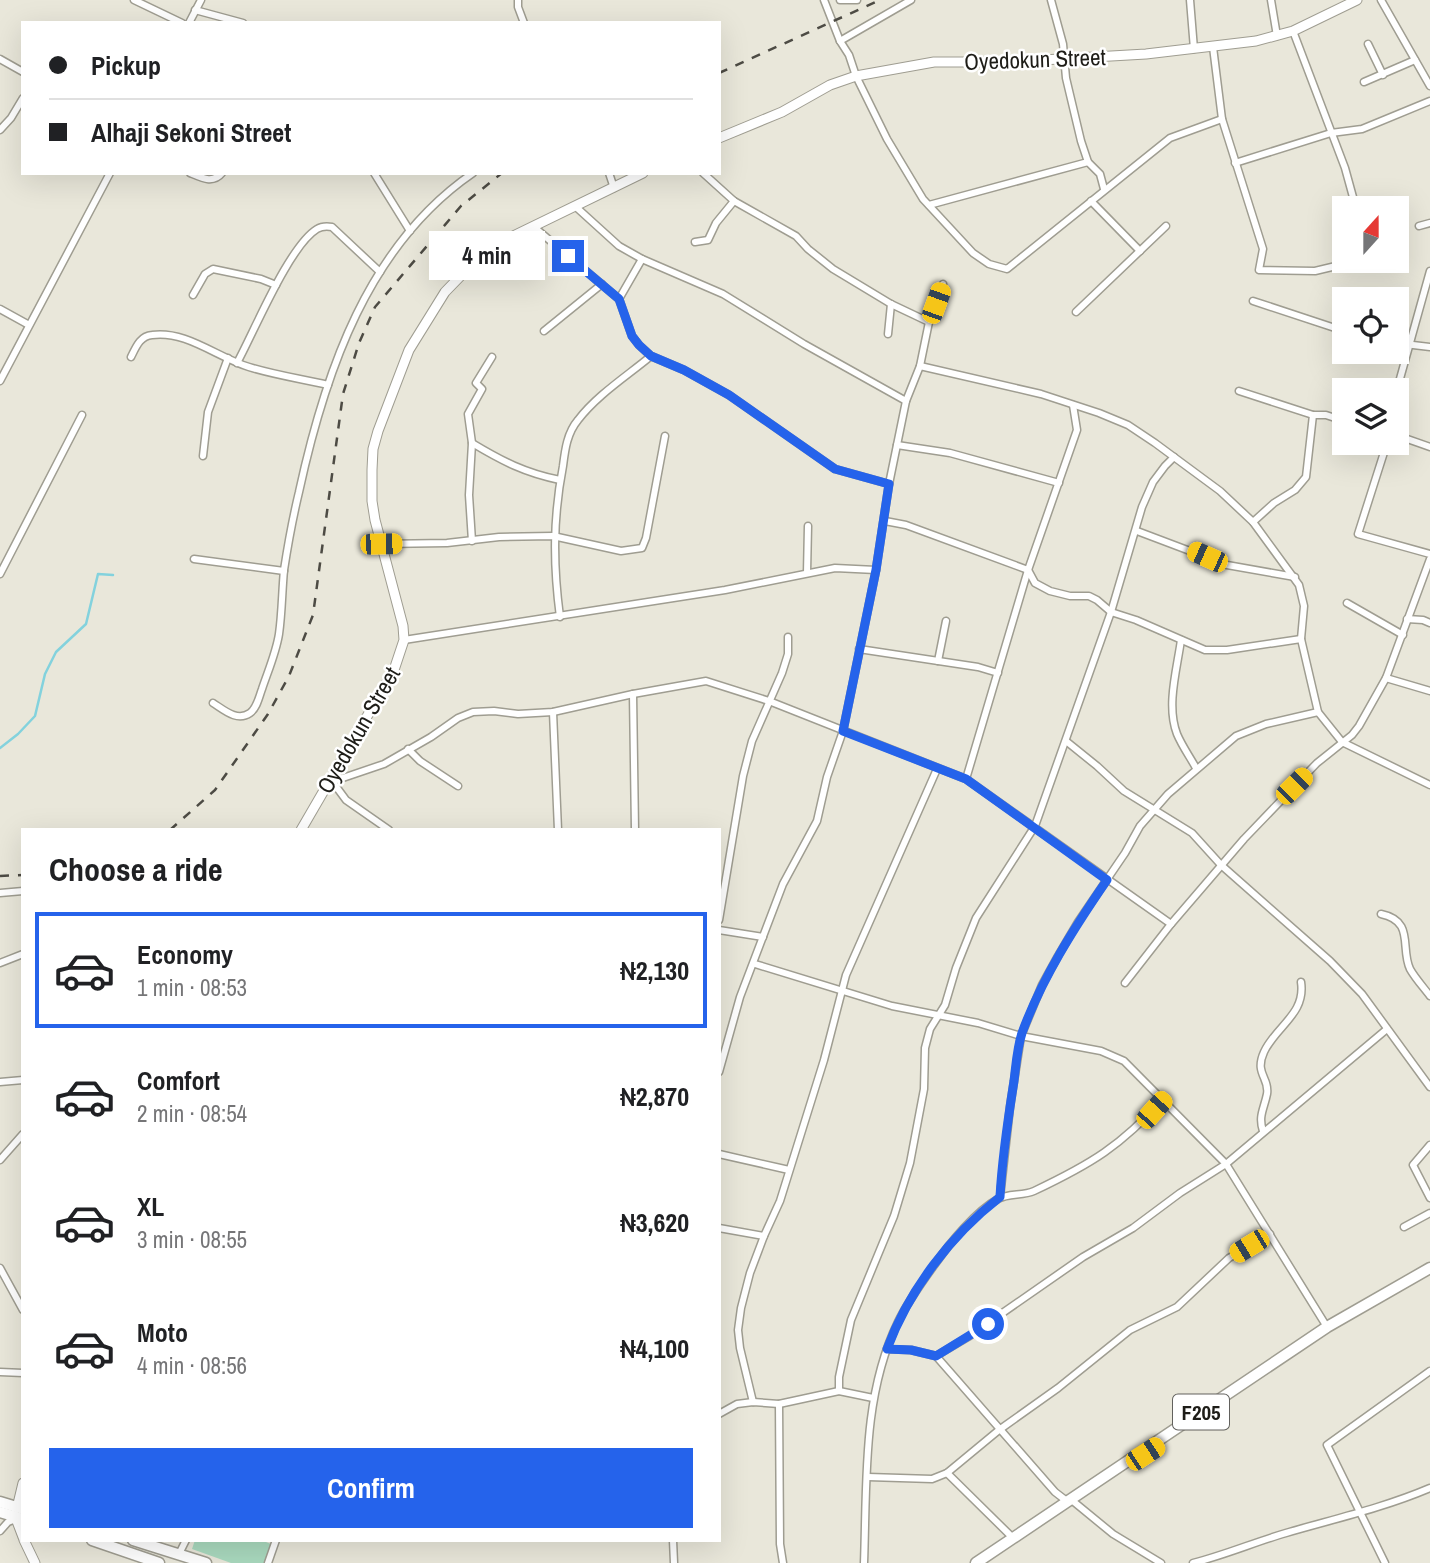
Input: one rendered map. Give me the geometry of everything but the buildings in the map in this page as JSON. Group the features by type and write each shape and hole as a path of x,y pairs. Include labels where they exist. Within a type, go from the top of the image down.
{"main road":[{"name":"F205","path":"982,1563 1327,1327 1430,1268"},
{"name":"F205","path":"1182,1427 1329,1329 1430,1273"},
{"path":"0,1502 19,1514"},
{"name":"F205","path":"976,1563 1071,1502"},
{"path":"0,1512 19,1514"},
{"path":"98,1542 159,1563"},
{"path":"140,1542 206,1563"}],"street":[{"path":"134,0 178,21"},
{"path":"190,21 201,0"},
{"path":"518,0 523,21"},
{"path":"824,0 840,41 887,139 923,199 973,253 989,264 1003,269 1007,269 1170,138 1222,119"},
{"path":"841,0 857,0"},
{"path":"840,41 911,0"},
{"path":"1051,0 1066,59 1066,78 1073,110 1088,163 1100,174 1104,189"},
{"path":"1190,0 1194,49"},
{"path":"1270,0 1277,36"},
{"name":"Oyedokun Street","path":"721,137 782,112 830,85 856,76 934,62 1066,59 1213,47 1293,31 1339,4 1357,0"},
{"path":"1381,0 1430,86"},
{"path":"195,10 236,21"},
{"path":"1293,31 1345,168 1353,196"},
{"path":"1368,44 1383,75"},
{"path":"1213,47 1222,119 1263,249 1259,270 1315,271 1332,267"},
{"path":"0,59 21,71"},
{"path":"1364,82 1415,60"},
{"path":"0,130 21,100"},
{"path":"1235,163 1331,133 1362,128 1430,101"},
{"path":"929,205 1088,163"},
{"path":"0,381 109,175"},
{"path":"197,175 213,180 220,175"},
{"path":"375,175 410,231"},
{"path":"212,703 234,716 241,717 254,709 279,635 284,570 298,492 328,384 354,316 380,272 421,216 470,175"},
{"path":"610,175 614,188"},
{"name":"Oyedokun Street","path":"302,828 394,670 404,640 403,626 372,501 373,449 386,406 409,350 428,317 460,275 499,243 639,175"},
{"path":"705,175 734,201 786,229 833,269 891,304 929,322"},
{"path":"695,242 711,237 716,223 734,201"},
{"path":"1091,201 1140,251"},
{"path":"576,206 619,246 642,259 723,294 804,344 906,401"},
{"path":"1419,226 1430,223"},
{"path":"237,363 276,285 311,234 325,226 332,227 380,272"},
{"path":"1076,312 1166,226"},
{"path":"534,227 619,299 632,336 651,356 684,370 729,395 835,469 889,484"},
{"path":"619,299 642,259"},
{"path":"193,295 205,274 213,269 261,279 276,285"},
{"path":"1400,378 1430,271"},
{"path":"544,331 602,284"},
{"path":"721,1065 740,997 755,964 783,884 817,821 827,777 843,731 876,570 889,484 906,401 920,366 929,322 943,284"},
{"path":"1252,301 1332,327"},
{"path":"888,334 891,304"},
{"path":"0,309 29,325"},
{"path":"131,357 137,343 145,337 167,335 193,342 237,363 328,384"},
{"path":"1410,345 1430,348"},
{"path":"560,617 555,583 554,536 560,480 570,431 595,402 651,356"},
{"path":"472,541 469,495 471,443 468,415 482,389 476,383 492,357"},
{"path":"203,456 208,412 228,358"},
{"path":"920,366 1041,394 1128,425 1220,491 1253,522 1295,578 1304,606 1301,639 1318,712 1342,742 1430,785"},
{"path":"1239,391 1313,415 1332,417"},
{"path":"966,779 1028,570 1077,430 1073,405"},
{"path":"0,574 82,415"},
{"path":"1253,522 1295,490 1306,477 1313,415"},
{"path":"381,544 554,536 621,551 642,548 665,436"},
{"path":"1409,440 1430,447"},
{"path":"471,443 501,461 531,474 560,480"},
{"path":"897,444 950,453 1059,483"},
{"path":"1125,983 1171,923 1221,865 1294,786 1359,726 1386,678 1430,556 1358,534 1383,455"},
{"path":"839,1391 839,1377 851,1320 894,1216 910,1163 924,1089 925,1048 930,1029 945,1005 976,918 1035,826 1111,612 1143,507 1153,482 1174,457"},
{"path":"885,521 906,525 1028,570 1035,583 1050,591 1070,597 1089,596 1111,612 1205,650 1216,651 1301,639"},
{"path":"807,573 808,526"},
{"path":"1137,531 1227,565 1295,578"},
{"path":"194,559 284,570"},
{"path":"404,640 725,590 835,568 876,570"},
{"path":"1347,603 1403,635"},
{"path":"1407,620 1430,623"},
{"path":"938,661 946,621"},
{"path":"721,908 743,776 752,741 788,654 788,637"},
{"path":"1181,640 1173,715 1177,733 1196,768"},
{"path":"859,649 978,667 998,673"},
{"path":"1386,678 1430,691"},
{"path":"324,788 332,781 384,764 458,718 473,712 554,712 706,681 769,701 966,779 1171,923"},
{"path":"633,694 635,828"},
{"path":"554,712 558,828"},
{"path":"1000,1197 1021,1036 1042,985 1058,956 1140,826 1168,794 1236,736 1266,724 1318,712"},
{"path":"1066,741 1124,791 1192,833 1221,865 1330,961 1362,995 1430,1087"},
{"path":"408,750 458,786"},
{"path":"753,1402 738,1330 750,1273 780,1201 824,1060 846,975 937,769"},
{"path":"332,781 346,800 386,828"},
{"path":"0,893 21,891"},
{"path":"1381,914 1390,916 1402,929 1407,940 1409,967 1430,996"},
{"path":"721,930 763,937"},
{"path":"0,963 21,955"},
{"path":"755,964 843,992 978,1023 1021,1036 1112,1055 1137,1073 1226,1164 1327,1327"},
{"path":"1263,1131 1259,1120 1268,1091 1260,1071 1261,1061 1265,1050 1301,1003 1301,982"},
{"path":"936,1356 1226,1164 1387,1030"},
{"path":"0,1082 21,1080"},
{"path":"864,1563 873,1398 887,1349 905,1308 943,1253 963,1230 1000,1197 1030,1193 1094,1161 1124,1140 1163,1099"},
{"path":"0,1160 21,1136"},
{"path":"1430,1145 1413,1165 1430,1198"},
{"path":"721,1154 789,1170"},
{"path":"1404,1227 1430,1213"},
{"path":"721,1228 764,1236"},
{"path":"868,1477 932,1479 947,1473 1130,1330 1177,1307 1229,1258 1269,1234"},
{"path":"0,1268 21,1306"},
{"path":"887,1349 911,1350 936,1356 1055,1492 1113,1534 1160,1563"},
{"path":"1385,1563 1327,1445 1430,1371"},
{"path":"0,1372 21,1373"},
{"path":"721,1413 737,1404 779,1404 839,1391 873,1398"},
{"path":"779,1404 780,1531 783,1563"},
{"path":"947,1473 1014,1538"},
{"path":"1194,1563 1360,1511 1383,1507 1430,1488"},
{"path":"0,1531 8,1521 19,1514"},
{"path":"26,1542 34,1563"},
{"path":"179,1554 185,1542"},
{"path":"268,1563 275,1542"},
{"path":"673,1542 674,1563"}],"green space":[{"path":"194,1542 271,1544 264,1563 231,1563 192,1549"}],"waterway":[{"path":"0,748 35,716 45,674 56,652 86,624 98,574 113,575"}],"railway":[{"path":"721,72 880,0"},
{"path":"172,828 215,790 268,714 289,676 313,615 343,394 359,343 375,307 461,206 500,175"},
{"path":"0,876 21,875"}],"route":[{"path":"568,256 619,299 632,336 651,356 684,370 729,395 835,469 889,484 876,570 843,731 966,779 1107,880 1078,922 1042,985 1021,1036 1001,1170 1000,1197 963,1230 943,1253 905,1308 887,1349 911,1350 936,1356 988,1324"}]}
